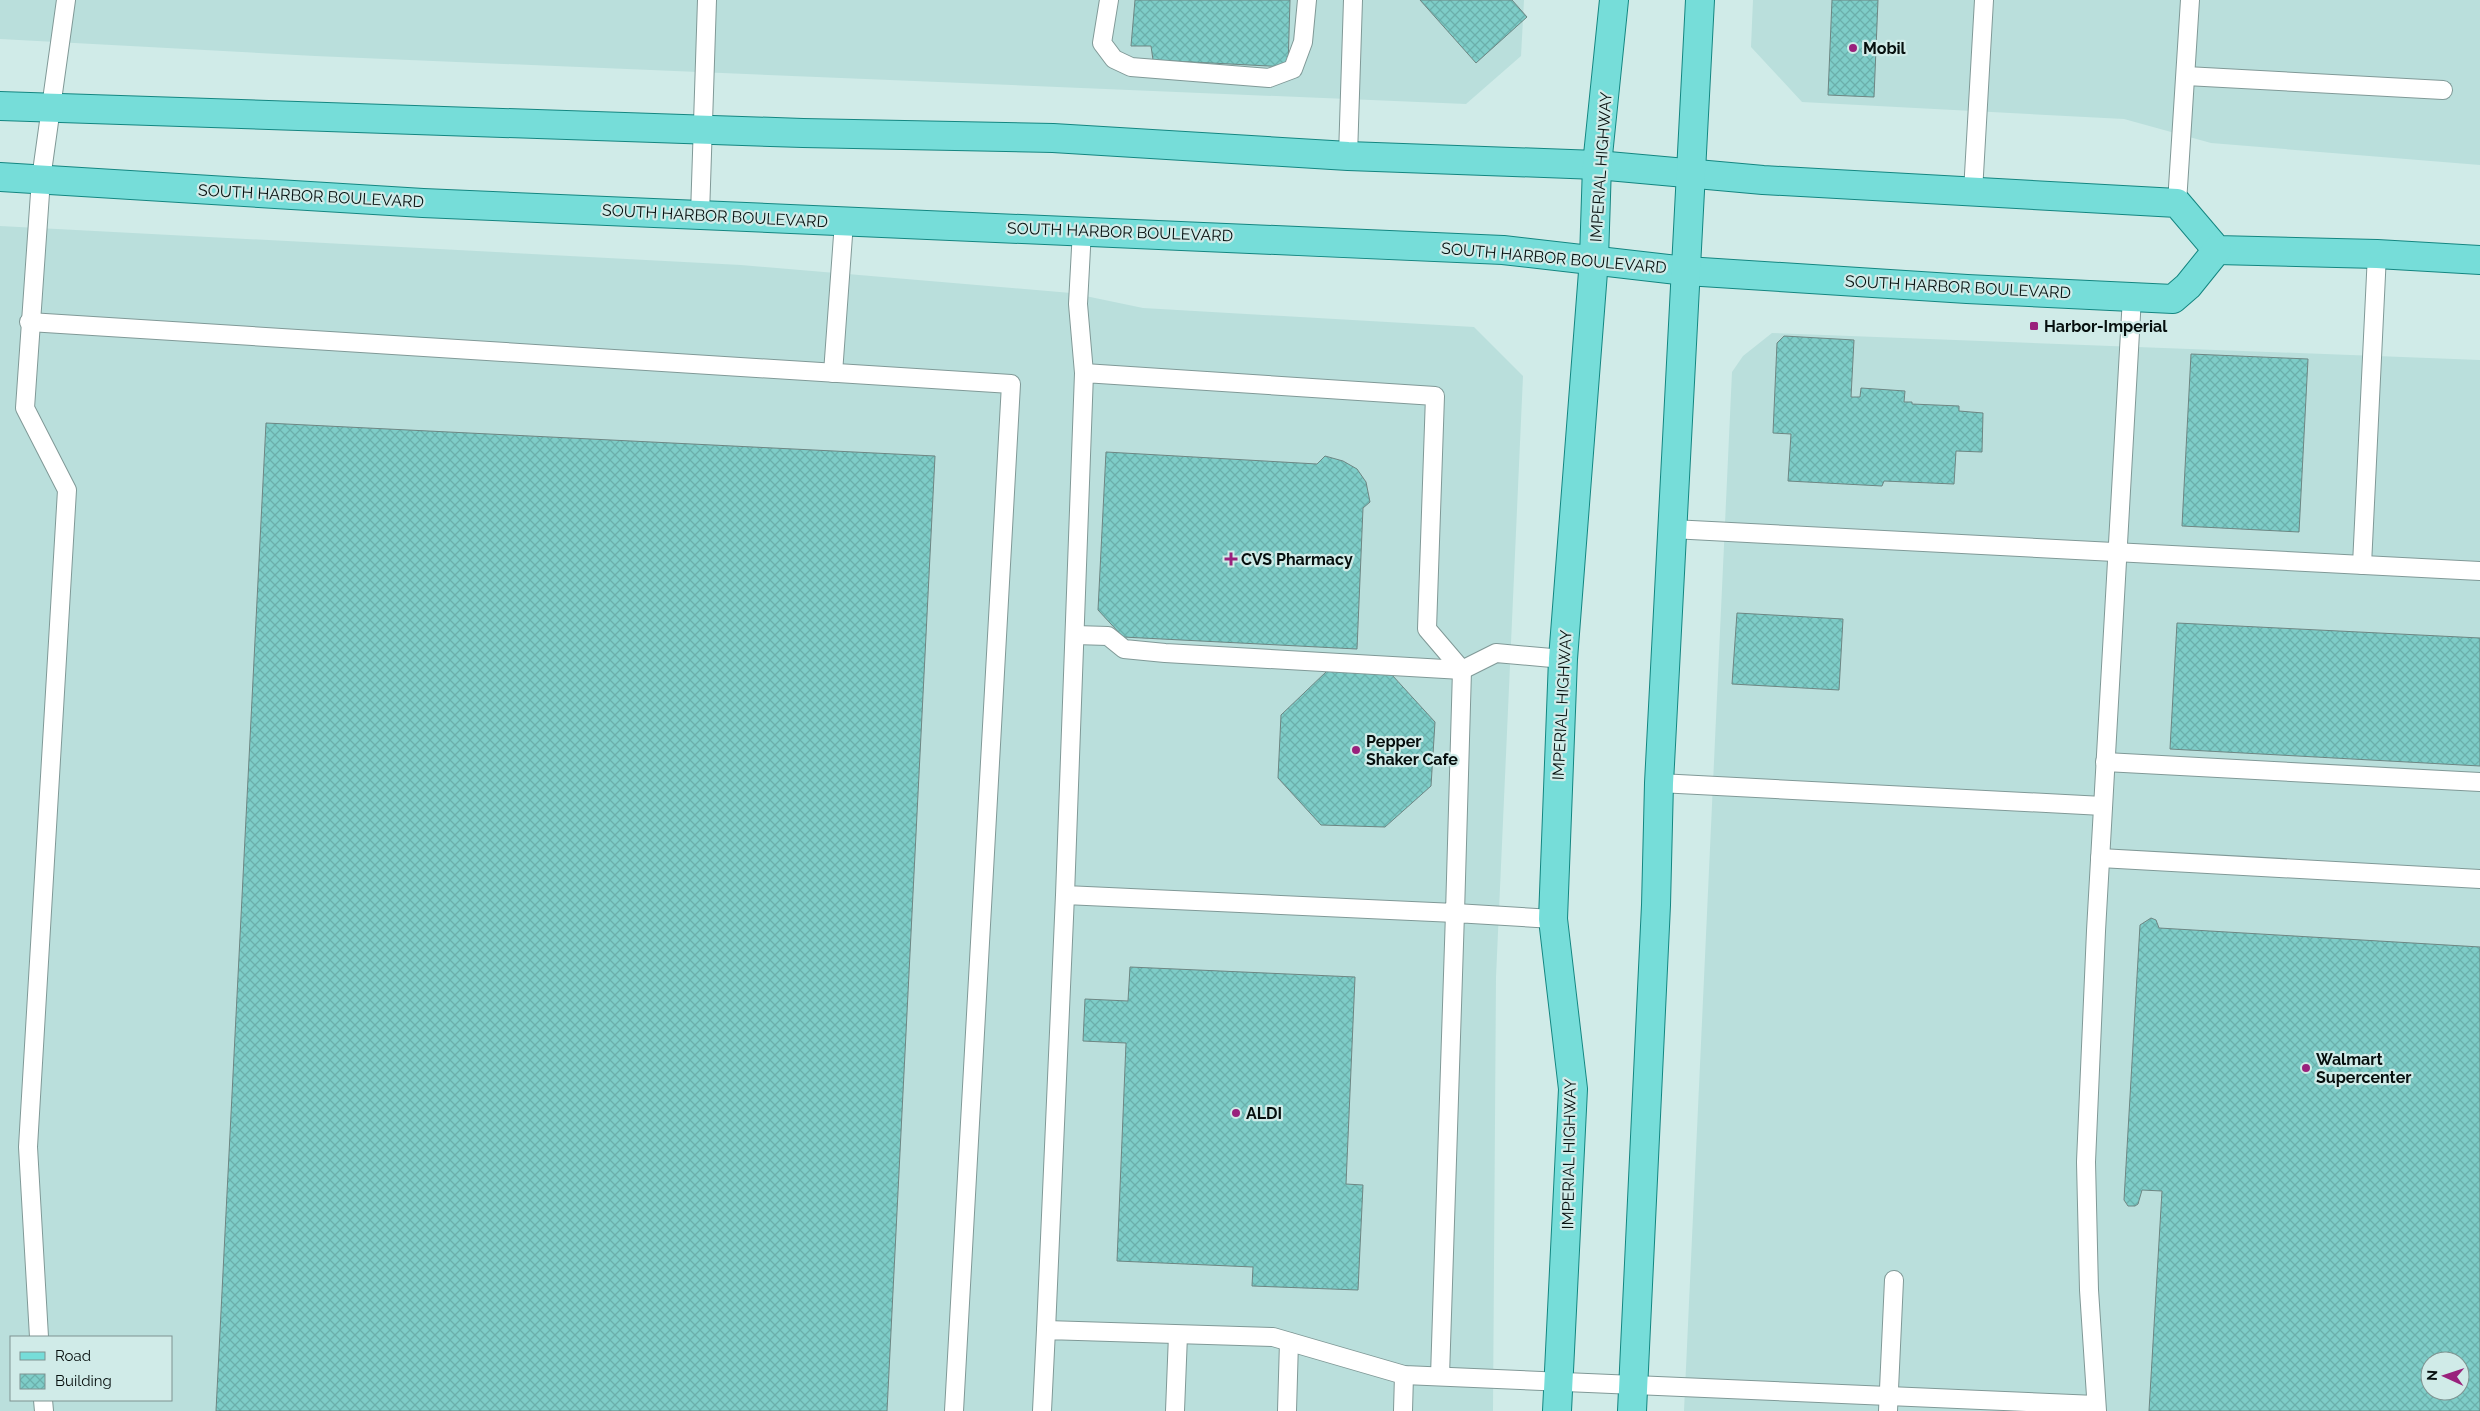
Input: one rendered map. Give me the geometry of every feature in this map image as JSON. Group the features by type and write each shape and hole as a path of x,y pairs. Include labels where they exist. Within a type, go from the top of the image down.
{"main road":[{"name":"IMPERIAL HIGHWAY","path":"1557,1411 1573,1090 1553,919 1563,658 1594,259 1597,165 1614,0"},
{"path":"1632,1398 1656,905 1659,783 1700,0"},
{"path":"0,106 1053,138 1348,156 1597,165 1692,174 2177,203 2217,250 2377,254 2480,260"},
{"name":"SOUTH HARBOR BOULEVARD","path":"0,177 312,197 1503,250 1686,271 1967,289 2173,299 2188,286 2217,250"}],"lane":[{"path":"39,1336 28,1146 67,490 25,408 29,322 41,179 66,0"},
{"path":"700,215 708,0"},
{"path":"1109,0 1102,43 1114,59 1131,68 1270,78 1293,69 1303,42 1307,0"},
{"path":"1348,156 1353,0"},
{"path":"1973,192 1984,0"},
{"path":"2177,203 2190,0"},
{"path":"2186,76 2443,90"},
{"path":"833,373 844,222"},
{"path":"1042,1411 1065,895 1084,373 1078,304 1082,230"},
{"path":"2362,565 2377,254"},
{"path":"1046,1330 1273,1337 1404,1375 1559,1381 1632,1398 2096,1408 2089,1290 2086,1162 2105,762 2132,296"},
{"path":"29,322 1011,384 954,1411"},
{"path":"1084,373 1435,396 1427,629 1462,670 1440,1376"},
{"path":"1672,529 2480,571"},
{"path":"1075,635 1108,636 1124,649 1165,653 1462,670 1496,653 1563,658"},
{"path":"2105,762 2480,782"},
{"path":"1659,783 2103,806"},
{"path":"2100,858 2480,879"},
{"path":"1065,895 1553,919"},
{"path":"1889,1403 1894,1280"},
{"path":"1175,1411 1178,1334"},
{"path":"1287,1411 1289,1342"},
{"path":"1403,1411 1404,1375"}],"shaded area":[{"path":"0,0 1524,0 1521,56 1466,104 315,56 0,39"},
{"path":"1753,0 2480,0 2480,165 2211,143 2124,119 1802,102 1751,47"},
{"path":"0,226 741,265 1071,293 1143,308 1474,327 1523,376 1496,977 1493,1411 0,1411"},
{"path":"1772,333 2480,360 2480,1411 1684,1411 1732,372 1743,356"}],"building":[{"path":"1135,0 1290,0 1288,67 1153,60 1151,46 1131,46"},
{"path":"1420,0 1512,0 1527,17 1476,63"},
{"name":"Mobil","path":"1832,0 1878,0 1874,97 1828,95"},
{"path":"1784,336 1854,340 1851,397 1860,397 1861,388 1905,391 1904,402 1959,406 1959,411 1983,413 1982,452 1956,451 1954,484 1884,481 1882,486 1788,481 1791,434 1773,433 1777,343"},
{"path":"2191,354 2308,359 2299,532 2182,526"},
{"path":"266,423 935,456 887,1411 216,1411"},
{"name":"CVS Pharmacy","path":"1106,452 1317,464 1325,456 1343,461 1357,469 1366,482 1370,502 1363,508 1357,649 1123,637 1098,610"},
{"path":"1737,613 1843,619 1839,690 1732,684"},
{"path":"2177,623 2480,638 2480,766 2170,749"},
{"name":"Pepper Shaker Cafe","path":"1327,671 1392,675 1435,722 1431,786 1385,827 1321,825 1278,778 1281,715"},
{"name":"Walmart Supercenter","path":"2151,918 2156,920 2159,928 2480,947 2480,1411 2149,1411 2162,1191 2142,1190 2138,1204 2135,1206 2128,1206 2124,1200 2140,925"},
{"name":"ALDI","path":"1130,967 1355,977 1346,1184 1363,1185 1358,1290 1252,1286 1253,1267 1117,1261 1126,1043 1083,1041 1085,999 1128,1001"}],"place":[{"name":"Mobil","path":"1853,48"},
{"name":"Harbor-Imperial","path":"2034,326"},
{"name":"CVS Pharmacy","path":"1231,559"},
{"name":"Pepper Shaker Cafe","path":"1356,750"},
{"name":"Walmart Supercenter","path":"2306,1068"},
{"name":"ALDI","path":"1236,1113"}]}
